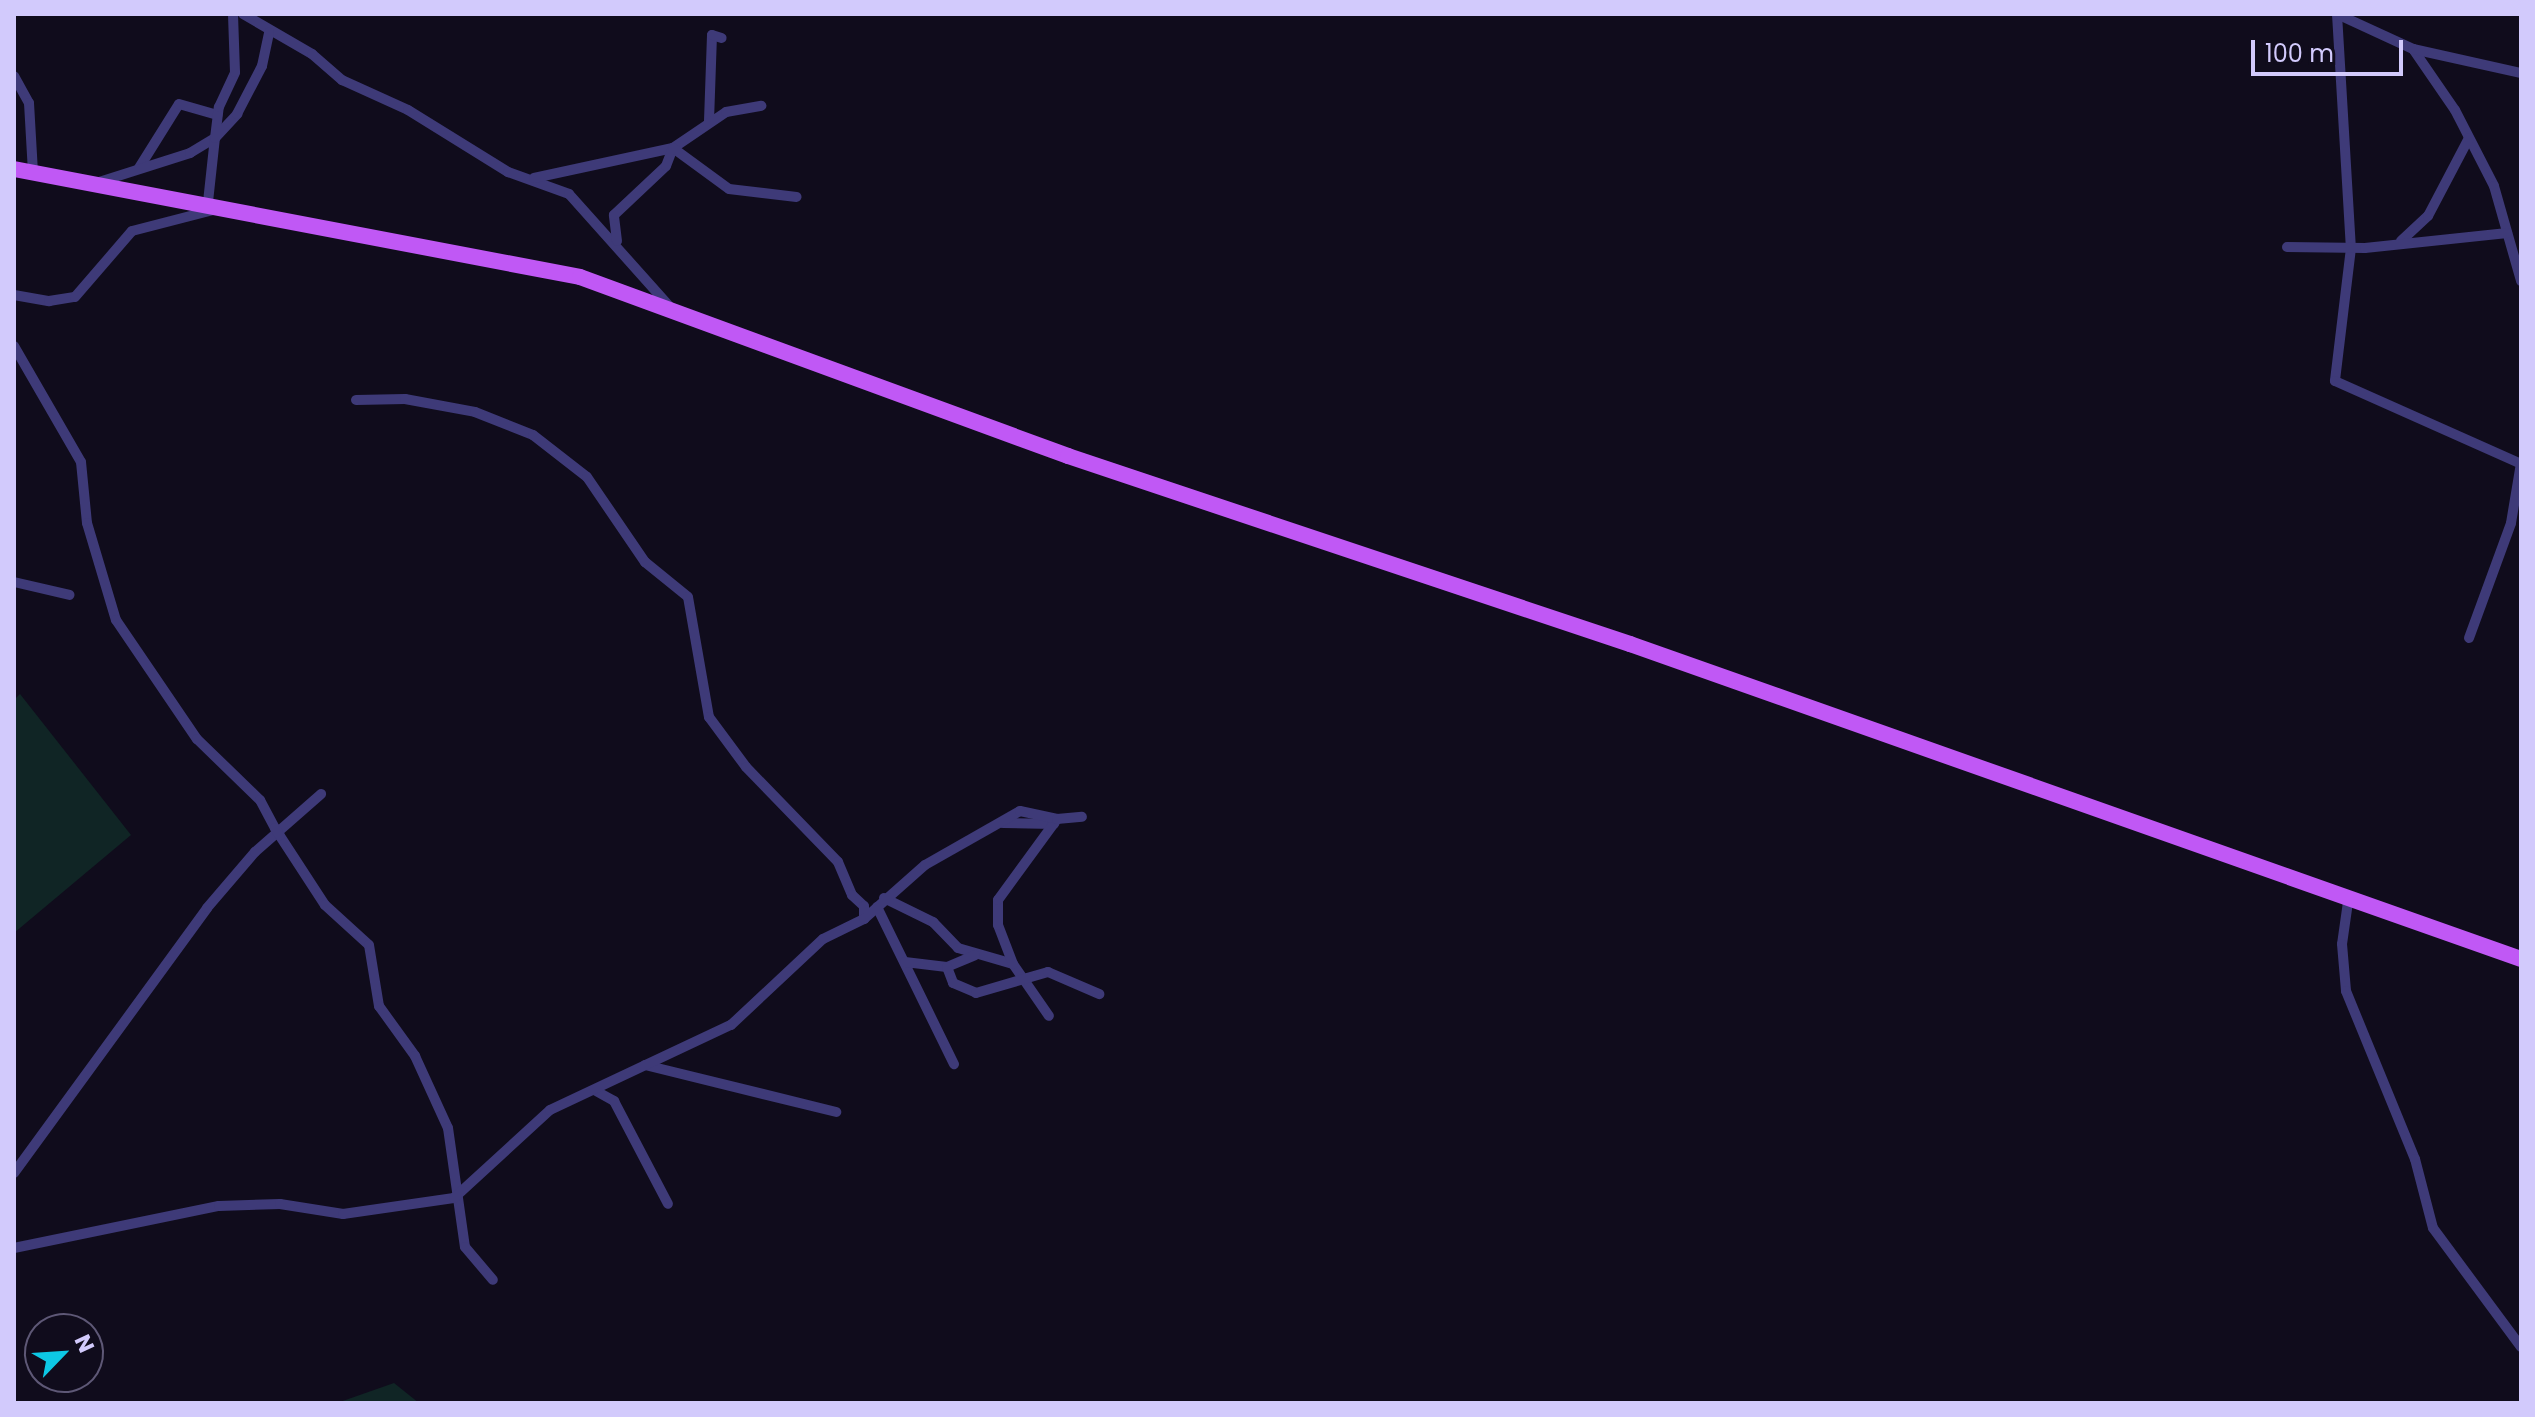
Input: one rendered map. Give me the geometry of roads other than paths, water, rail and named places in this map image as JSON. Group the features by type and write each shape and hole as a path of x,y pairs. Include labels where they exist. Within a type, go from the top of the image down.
{"main road":[{"path":"14,169 208,202 530,264 672,309 1068,456 1630,644 2348,902 2521,959"}],"street":[{"path":"208,202 217,115 235,72 233,14"},
{"path":"243,14 269,33 520,177 569,194 617,243 672,309"},
{"path":"2469,638 2511,523 2521,464 2335,381 2351,248 2337,14 2413,49 2521,73"},
{"path":"96,183 215,138 237,114 262,66 269,33"},
{"path":"709,121 712,35 722,38"},
{"path":"2413,49 2469,138 2494,186 2521,281"},
{"path":"14,76 29,103 33,172"},
{"path":"139,168 179,104 217,115"},
{"path":"520,177 556,176 673,148 709,121 761,106"},
{"path":"2401,241 2428,216 2469,138"},
{"path":"673,148 729,189 797,197"},
{"path":"617,243 614,215 666,166 673,148"},
{"path":"14,295 49,301 75,297 132,231 226,206"},
{"path":"2287,247 2351,248 2507,233"},
{"path":"14,346 81,462 87,523 116,620 197,739 260,800 325,905 369,945 379,1006 410,1048 448,1128 455,1155 454,1198 465,1221 468,1254 493,1280"},
{"path":"356,400 405,399 475,412 533,435 587,477 645,562 688,597 709,717 746,767 838,862 852,895 864,906 864,919"},
{"path":"14,582 70,595"},
{"path":"14,1173 207,908 255,852 321,794"},
{"path":"14,1248 219,1206 280,1204 343,1214 454,1198 524,1128 666,1051 700,1044 723,1031 772,994 823,939 864,919 884,898 925,865 1030,809 1055,822 1082,817"},
{"path":"1049,1016 1019,977 1013,964 998,925 998,900 1055,822"},
{"path":"884,898 933,922 952,943 975,955 1013,964"},
{"path":"2348,902 2342,944 2346,991 2415,1159 2433,1228 2521,1347"},
{"path":"877,907 954,1064"},
{"path":"905,962 947,967 975,955"},
{"path":"947,967 953,983 976,993 1019,977 1048,972 1099,994"},
{"path":"645,1065 836,1112"},
{"path":"596,1091 614,1101 668,1204"}]}
